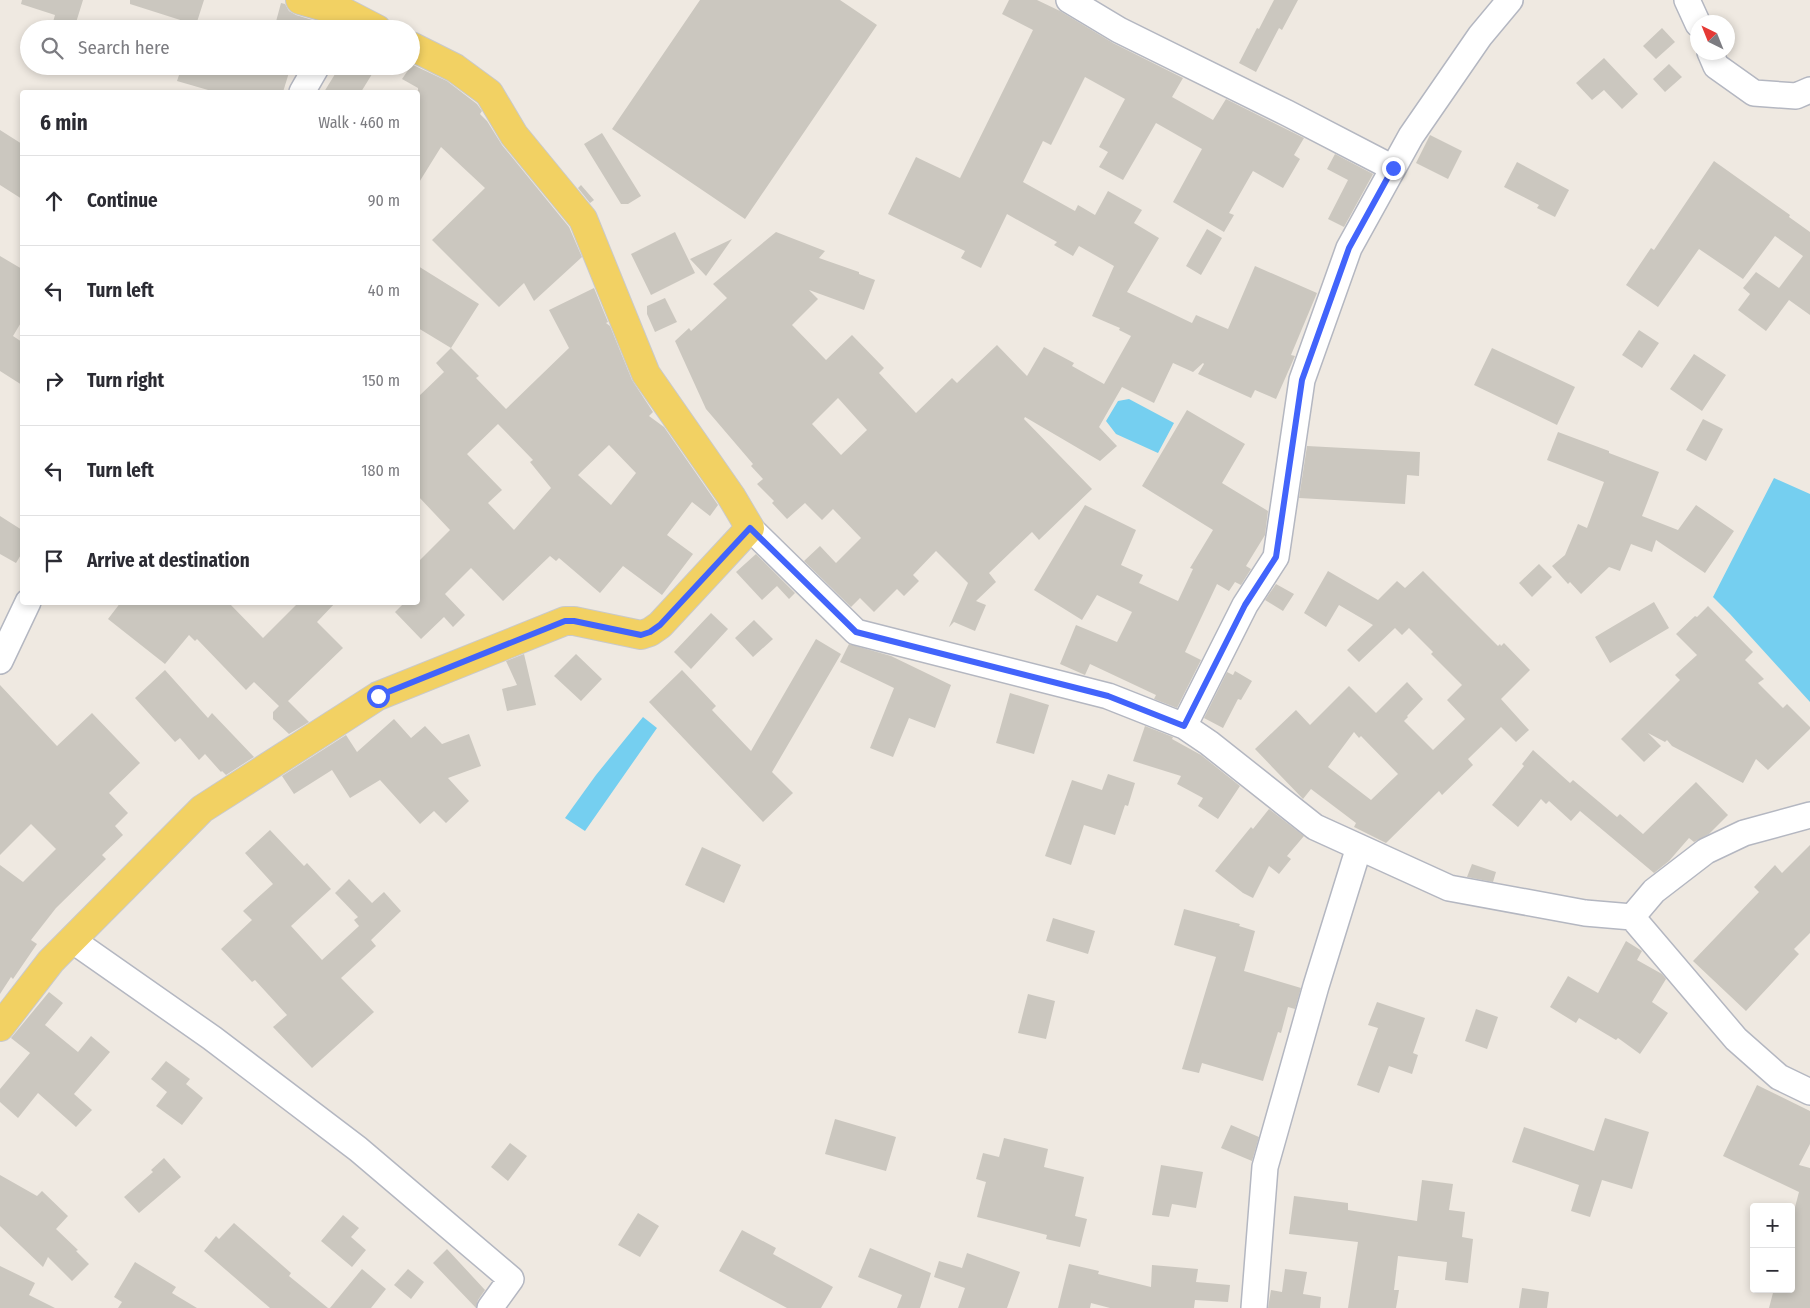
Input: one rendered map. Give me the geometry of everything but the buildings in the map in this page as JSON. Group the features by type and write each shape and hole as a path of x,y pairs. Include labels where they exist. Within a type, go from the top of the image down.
{"main road":[{"path":"300,0 340,20"},
{"path":"0,1027 51,961 202,809 378,696 565,621 574,621 641,635 650,632 660,625 750,528 731,496 646,374 584,219 514,135 489,93 455,68 420,50"}],"street":[{"path":"1069,0 1119,30 1393,168"},
{"path":"1184,726 1245,605 1276,557 1302,380 1349,248 1411,136 1475,44 1510,0"},
{"path":"1687,0 1694,15"},
{"path":"1713,60 1716,66 1754,93 1796,96 1810,90"},
{"path":"303,90 312,75"},
{"path":"750,528 856,632 1108,696 1184,726 1209,743 1315,827 1449,888 1585,913 1632,917 1736,1039 1779,1077 1810,1092"},
{"path":"0,661 27,605"},
{"path":"1632,917 1654,891 1706,851 1744,833 1810,815"},
{"path":"1254,1308 1266,1167 1316,986 1359,847"},
{"path":"72,940 212,1038 342,1137 512,1279 490,1308"}],"water":[{"path":"1129,399 1174,423 1158,453 1116,434 1106,421 1118,401"},
{"path":"1774,478 1810,494 1810,702 1713,597"},
{"path":"643,717 657,728 585,831 565,818 596,775"}],"route":[{"path":"378,696 565,621 574,621 641,635 650,632 660,625 750,528 856,632 1108,696 1184,726 1245,605 1276,557 1302,380 1349,248 1393,168"}]}
